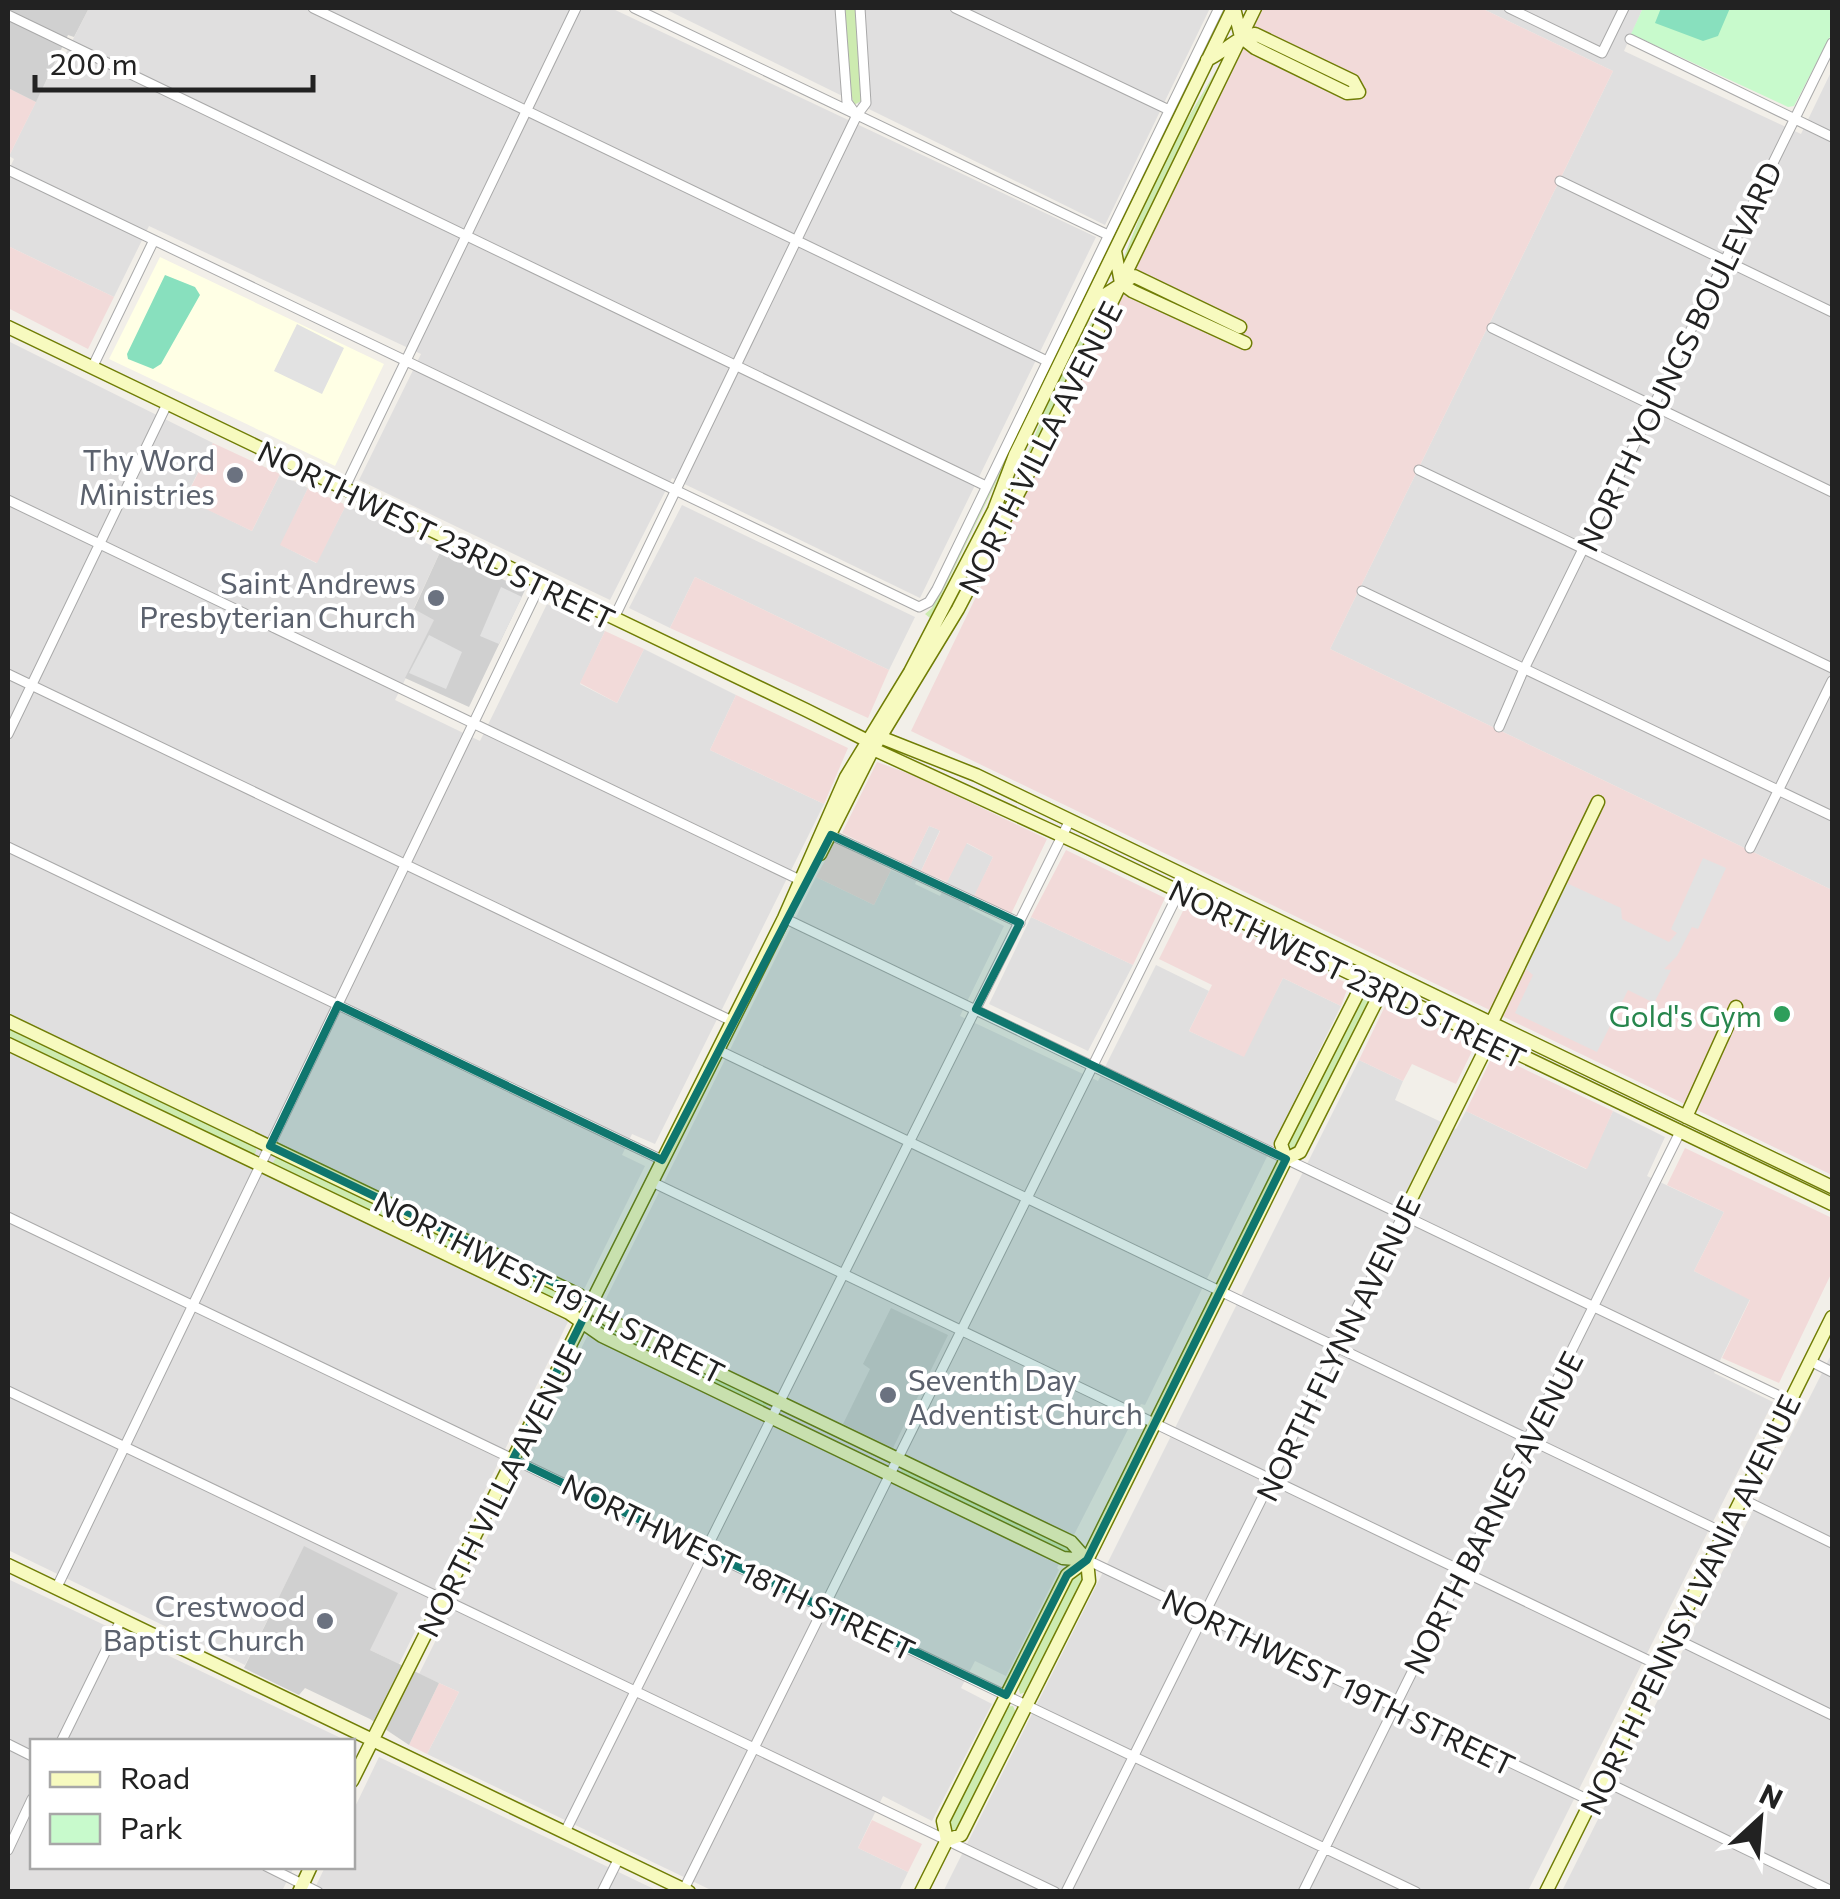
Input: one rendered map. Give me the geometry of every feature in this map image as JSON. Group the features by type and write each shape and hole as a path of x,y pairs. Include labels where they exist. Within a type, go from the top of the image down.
{"street":[{"path":"314,8 1048,361"},
{"path":"344,489 576,8"},
{"path":"634,8 1108,235"},
{"path":"840,8 847,102 857,115"},
{"path":"614,618 866,103 860,8"},
{"path":"956,8 1169,110"},
{"name":"NORTH VILLA AVENUE","path":"676,492 916,606 931,599 1219,8"},
{"path":"1207,60 1221,54 1240,37 1255,34 1352,81 1360,92 1336,88 1255,48 1240,37 1233,8"},
{"name":"NORTH VILLA AVENUE","path":"803,878 831,834 873,742 994,510 1016,454 1233,8"},
{"name":"NORTH VILLA AVENUE","path":"355,1776 784,918 846,776 873,742 958,609 1255,8"},
{"path":"1515,9 1602,54 1624,8"},
{"path":"8,15 986,486"},
{"path":"1630,39 1832,137"},
{"name":"NORTH YOUNGS BOULEVARD","path":"1500,728 1524,669 1832,43"},
{"path":"8,170 676,492"},
{"path":"1560,181 1832,312"},
{"path":"92,368 154,240"},
{"path":"1115,251 1122,283 1132,291 1245,343"},
{"path":"1089,305 1134,276 1240,327"},
{"name":"NORTHWEST 23RD STREET","path":"8,327 873,742 928,774 1832,1204"},
{"path":"1492,328 1832,492"},
{"path":"8,734 167,404"},
{"path":"994,510 1023,481 1016,454"},
{"path":"1419,470 1832,668"},
{"path":"8,500 803,878"},
{"path":"56,1589 541,584"},
{"path":"1362,591 1832,816"},
{"path":"8,674 732,1021"},
{"path":"1750,848 1832,680"},
{"name":"NORTHWEST 23RD STREET","path":"873,742 935,759 976,776 1832,1187"},
{"path":"928,774 935,759"},
{"path":"969,793 976,776"},
{"path":"1014,814 1021,797"},
{"name":"NORTH FLYNN AVENUE","path":"1066,1892 1489,1042 1491,1024 1598,802"},
{"path":"565,1832 1070,820"},
{"path":"831,834 1020,922"},
{"path":"1082,845 1106,838 1132,869"},
{"path":"8,847 662,1160"},
{"path":"8,1565 686,1890 1187,876"},
{"path":"784,918 1790,1401"},
{"path":"1286,943 1294,928"},
{"path":"1286,1158 1282,1144 1371,966"},
{"path":"921,1892 947,1840 943,1821 1066,1575 1087,1560 1286,1158 1300,1152 1390,974"},
{"path":"1662,1124 1686,1117 1736,1006"},
{"name":"NORTHWEST 19TH STREET","path":"8,1021 579,1295 608,1320 1071,1542 1087,1560"},
{"name":"NORTHWEST 19TH STREET","path":"8,1044 569,1313 602,1336 1063,1558 1087,1560 1591,1802"},
{"path":"718,1050 1724,1533"},
{"path":"1552,1072 1559,1056"},
{"path":"1600,1095 1607,1080"},
{"path":"1686,1117 1708,1146"},
{"name":"NORTH BARNES AVENUE","path":"1303,1892 1680,1132"},
{"path":"652,1182 1658,1666"},
{"name":"NORTHWEST 18TH STREET","path":"8,1217 1416,1892"},
{"name":"NORTH PENNSYLVANIA AVENUE","path":"1546,1892 1832,1317"},
{"path":"1810,1361 1832,1372"},
{"path":"8,1391 1056,1892"},
{"path":"1742,1498 1832,1543"},
{"path":"947,1840 961,1835 1027,1705 1089,1580 1087,1560"},
{"path":"62,1739 121,1620"},
{"path":"1672,1637 1832,1715"},
{"path":"1602,1780 1832,1891"},
{"path":"8,1850 30,1803"},
{"path":"602,1892 618,1858"},
{"path":"271,1869 301,1888 318,1892"}],"highlighted area":[{"path":"831,835 1020,923 976,1009 1286,1159 1087,1560 1067,1575 1006,1695 513,1459 592,1301 270,1146 338,1005 662,1160"}],"shaded area":[{"path":"8,8 89,8 74,37 68,35 36,102 8,88"},
{"path":"89,8 611,8 1096,237 920,598 672,478 610,600 359,480 421,354 149,226 114,297 8,246 8,171 14,159 9,156 60,53 65,55"},
{"path":"663,8 1210,8 1105,225"},
{"path":"1261,8 1481,8 1613,71 1330,649 1832,890 1832,1175 911,731"},
{"path":"1481,8 1643,8 1624,51 1801,134 1832,70 1832,890 1330,649 1613,71"},
{"path":"8,88 36,102 9,156 8,155"},
{"path":"8,246 114,297 88,349 8,308"},
{"path":"160,257 384,364 335,466 109,359"},
{"path":"297,324 344,348 322,394 274,371"},
{"path":"8,341 213,443 185,498 205,508 252,531 280,474 308,488 281,545 316,563 346,505 441,550 414,608 435,619 395,700 480,741 547,604 605,631 580,684 617,703 644,649 736,695 710,750 824,804 655,1144 632,1134 622,1155 645,1166 399,1664 370,1650 304,1547 245,1665 8,1550"},
{"path":"213,443 280,474 252,531 185,499"},
{"path":"308,488 346,505 317,563 280,545"},
{"path":"682,505 915,617 889,670 695,577 670,628 629,608"},
{"path":"441,550 525,590 469,707 405,678 434,620 414,609"},
{"path":"695,577 889,670 868,718 670,628"},
{"path":"501,587 522,597 499,644 480,636"},
{"path":"605,631 644,649 617,703 580,683"},
{"path":"429,635 462,652 446,689 409,673"},
{"path":"736,695 848,748 824,804 710,750"},
{"path":"877,762 1047,839 1011,914 974,896 993,857 967,843 947,882 921,871 940,831 937,829 929,826 910,866 842,833"},
{"path":"929,826 940,830 915,884 940,896 966,843 993,857 969,908 1004,926 960,1016 1098,1081 1156,965 1209,991 1189,1031 1243,1056 1283,978 1341,1006 1145,1405 1141,1404 1006,1676 975,1661 961,1688 992,1704 932,1821 883,1796 858,1848 908,1872 899,1891 713,1891 427,1754 459,1692 419,1674 816,877 874,905 891,870 905,876"},
{"path":"835,842 891,870 874,905 816,877"},
{"path":"1066,850 1165,898 1133,965 1031,917"},
{"path":"1703,858 1726,868 1698,929 1692,927 1677,956 1664,969 1671,970 1654,1003 1628,990 1597,1052 1515,1013 1533,975 1519,963 1560,880 1621,908 1622,919 1669,942 1677,933 1671,929"},
{"path":"1185,907 1349,984 1341,1006 1283,978 1244,1057 1189,1031 1212,985 1159,959"},
{"path":"1031,917 1133,965 1088,1051 989,1004"},
{"path":"1386,1004 1475,1045 1456,1084 1412,1064 1403,1081 1359,1060"},
{"path":"1501,1058 1613,1111 1587,1169 1466,1111 1490,1061"},
{"path":"1359,1060 1403,1081 1395,1100 1456,1129 1466,1111 1586,1169 1613,1111 1665,1137 1647,1176 1724,1212 1694,1271 1750,1299 1714,1373 1773,1402 1528,1891 943,1892"},
{"path":"1685,1148 1832,1218 1832,1272 1779,1383 1722,1358 1750,1300 1694,1271 1724,1212 1667,1185"},
{"name":"Seventh Day Adventist Church","path":"891,1308 948,1335 893,1448 843,1424 870,1369 863,1364"},
{"path":"1832,1353 1832,1891 1562,1891"},
{"name":"Crestwood Baptist Church","path":"304,1546 398,1593 370,1650 439,1683 409,1745 370,1719 305,1688 299,1695 244,1668"},
{"path":"8,1579 343,1739 30,1739 30,1869 293,1869 282,1891 8,1891"},
{"path":"439,1683 459,1692 427,1754 409,1745"},
{"path":"379,1757 658,1891 313,1892 324,1869 355,1869 355,1807"},
{"path":"872,1820 922,1844 908,1872 858,1848"}],"green space":[{"path":"845,8 855,8 861,101 854,105 851,93"},
{"path":"1223,8 1227,8 930,618 925,614 932,608"},
{"path":"1643,8 1832,8 1832,33 1794,106 1788,107 1631,34"},
{"path":"1661,8 1730,8 1718,36 1703,41 1655,23"},
{"path":"1217,69 1125,263 1122,262 1173,143"},
{"path":"165,275 195,287 200,295 161,364 153,369 128,359 127,354"},
{"path":"1100,309 1026,466 1025,459 1061,372"},
{"path":"1363,993 1370,994 1371,1000 1295,1155 1284,1149"},
{"path":"8,1025 256,1145 256,1152 252,1156 8,1039"},
{"path":"277,1156 577,1298 580,1307 575,1310 272,1164"},
{"path":"606,1323 768,1401 768,1405 764,1408 601,1330"},
{"path":"906,1466 1072,1549 1067,1555 902,1475 901,1468"},
{"path":"1081,1572 1084,1580 1029,1691 1020,1694 1017,1681 1069,1577"},
{"path":"1013,1706 1016,1713 959,1831 950,1833 948,1821 1006,1707"}],"place":[{"name":"Thy Word Ministries","path":"235,475"},
{"name":"Saint Andrews Presbyterian Church","path":"436,598"},
{"name":"Gold's Gym","path":"1782,1014"},
{"name":"Seventh Day Adventist Church","path":"888,1395"},
{"name":"Crestwood Baptist Church","path":"325,1621"}]}
